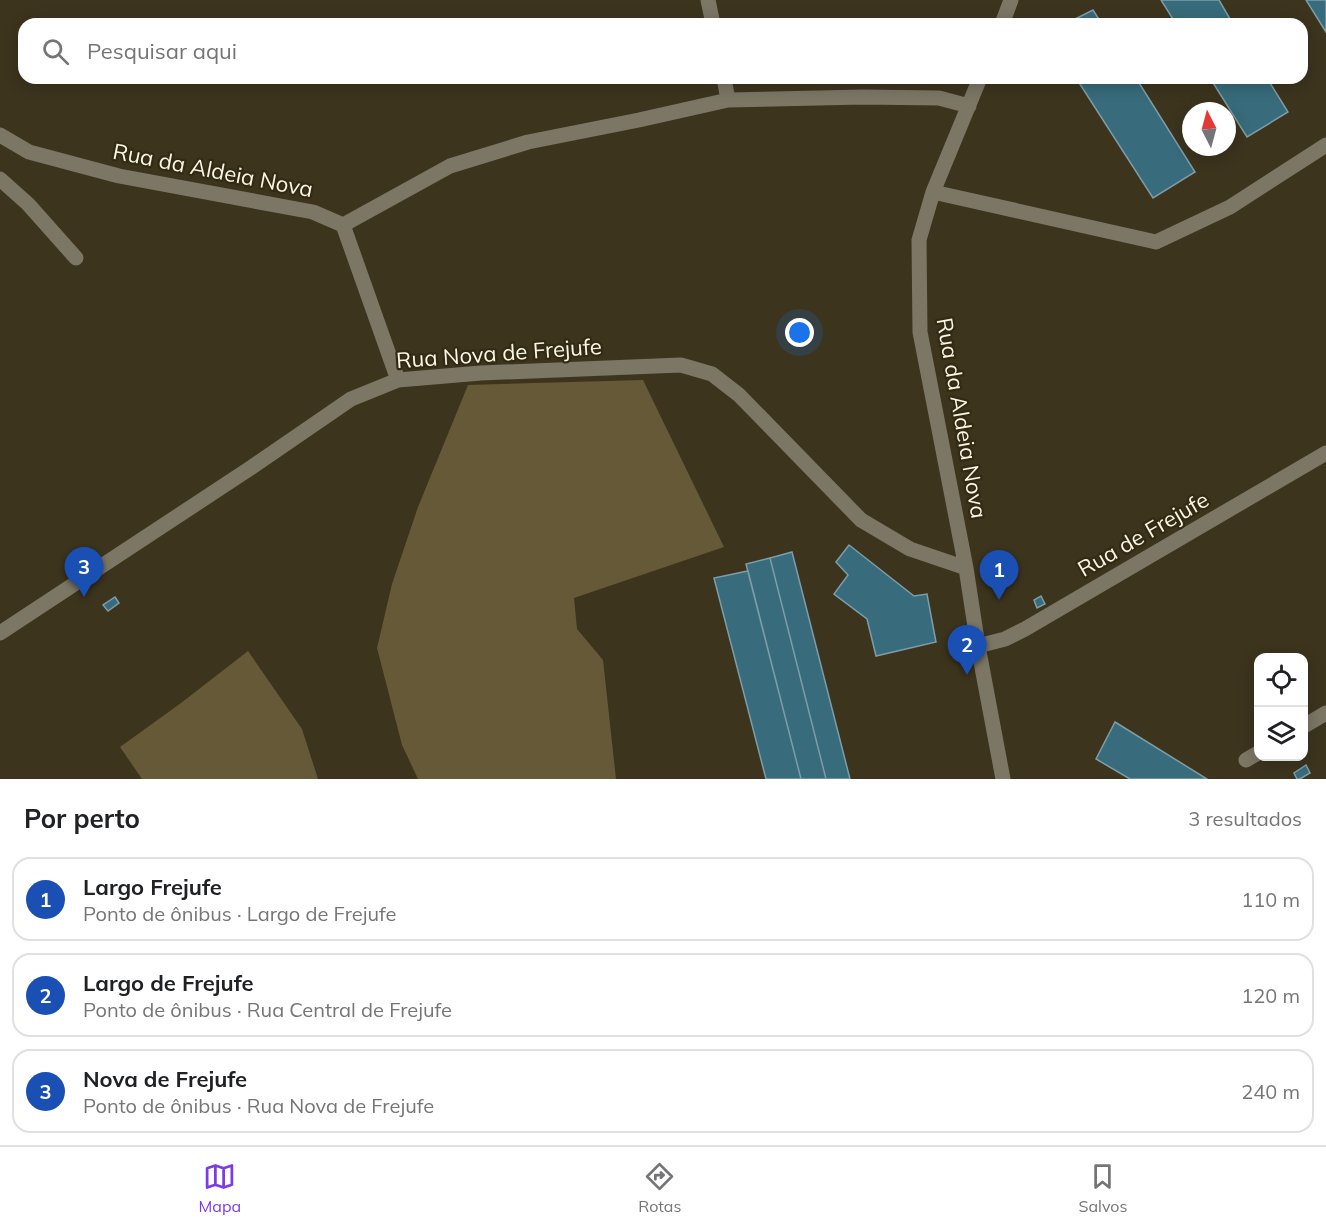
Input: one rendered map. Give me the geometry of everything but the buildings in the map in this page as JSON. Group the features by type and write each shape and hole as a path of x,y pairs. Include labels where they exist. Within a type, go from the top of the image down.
{"street":[{"path":"708,0 711,18"},
{"path":"1004,18 1011,0"},
{"path":"724,84 728,100"},
{"name":"Rua da Aldeia Nova","path":"978,84 933,192 919,240 920,332 1004,779"},
{"path":"398,380 343,225 450,166 528,142 728,100 939,98 969,106"},
{"name":"Rua da Aldeia Nova","path":"0,135 29,152 119,176 313,212 343,225"},
{"path":"933,192 1156,242 1230,207 1326,145"},
{"path":"0,179 28,204 76,258"},
{"name":"Rua Nova de Frejufe","path":"0,633 239,476 351,399 398,380 481,373 681,365 712,374 739,395 861,520 910,549 966,568"},
{"name":"Rua de Frejufe","path":"978,646 1005,639 1025,629 1326,453"},
{"path":"1308,724 1326,713"}],"shaded area":[{"path":"643,380 724,547 574,598 577,629 603,660 616,779 418,779 402,745 377,648 392,584 418,507 468,385"},
{"path":"248,651 302,729 318,779 142,779 120,747"}],"place":[{"name":"Nova de Frejufe","path":"84,597"},
{"name":"Largo Frejufe","path":"999,600"},
{"name":"Largo de Frejufe","path":"967,675"}]}
